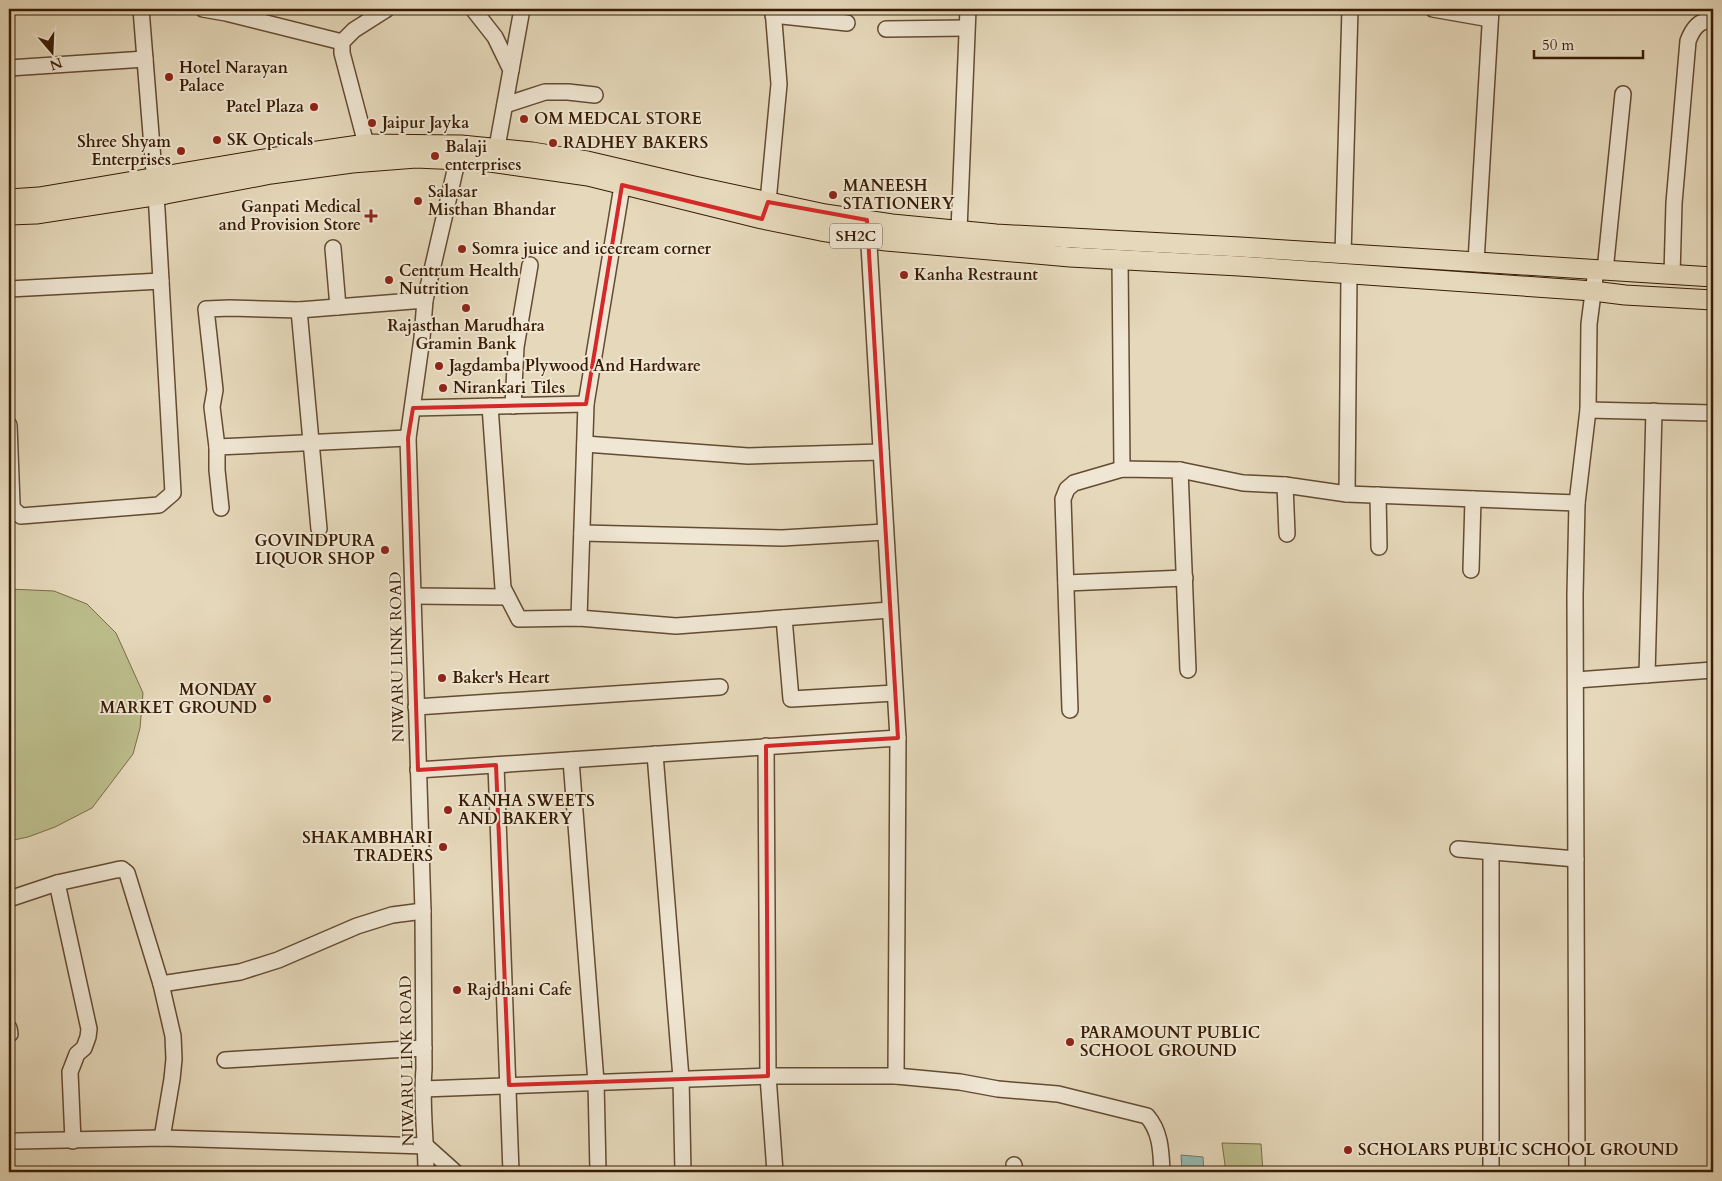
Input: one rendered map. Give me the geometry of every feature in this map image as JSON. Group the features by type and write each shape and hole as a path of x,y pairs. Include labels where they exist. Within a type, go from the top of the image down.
{"main road":[{"name":"SH2C","path":"9,215 36,214 270,158 366,144 495,155 532,152 624,177 765,210 826,214 868,229 1060,256 1239,266 1713,300"},
{"name":"SH2C","path":"9,199 155,187 352,163 460,153"},
{"name":"SH2C","path":"868,229 959,230 996,234 1240,247 1713,277"},
{"path":"1239,266 1240,247"}],"street":[{"path":"9,425 12,504 13,508 21,516 158,505 166,501 173,493 155,187 141,9"},
{"path":"203,9 249,14 342,42"},
{"path":"366,144 342,53 342,42 354,30 387,9"},
{"path":"473,9 495,36 511,70"},
{"path":"495,155 522,9"},
{"path":"959,230 968,9"},
{"path":"1342,254 1350,9"},
{"path":"1433,9 1490,14 1476,262"},
{"path":"765,210 779,84 773,12 847,24"},
{"path":"1672,275 1674,203 1688,41 1695,27 1707,20 1713,20"},
{"path":"886,29 966,28"},
{"path":"9,68 145,58"},
{"path":"505,105 545,92 595,95"},
{"path":"1578,1172 1574,711 1578,503 1588,410 1589,324 1593,291 1601,270 1623,94"},
{"name":"NIWARU LINK ROAD","path":"426,1172 423,1089 423,911 408,438 422,338 425,300 460,153"},
{"path":"579,618 586,404 624,177"},
{"path":"868,229 898,738 896,1076"},
{"path":"333,248 338,307"},
{"path":"1120,260 1122,470"},
{"path":"513,406 516,347 530,264"},
{"path":"1347,494 1349,274"},
{"path":"9,289 161,281"},
{"path":"221,508 212,407 215,390 206,309 299,310 425,300"},
{"path":"299,310 319,529"},
{"path":"412,408 586,404"},
{"path":"490,406 503,588 519,619 579,618 676,626 890,610"},
{"path":"1588,410 1713,413"},
{"path":"1647,675 1654,411"},
{"path":"217,448 408,438"},
{"path":"584,444 748,456 880,452"},
{"path":"1070,710 1063,499 1067,489 1074,483 1122,470 1180,470 1243,483 1285,485 1347,494 1578,503"},
{"path":"1180,470 1188,670"},
{"path":"1285,485 1287,534"},
{"path":"1378,495 1380,547"},
{"path":"1471,570 1473,499"},
{"path":"582,533 782,538 885,532"},
{"path":"1066,583 1184,578"},
{"path":"414,596 507,597"},
{"path":"784,618 790,699 895,692"},
{"path":"1576,680 1713,670"},
{"path":"416,707 720,687"},
{"path":"418,770 898,738"},
{"path":"766,746 768,1076 775,1172"},
{"path":"655,754 681,1078 684,1172"},
{"path":"572,760 596,1082 598,1172"},
{"path":"496,765 511,1172"},
{"path":"1458,849 1576,859"},
{"path":"1491,852 1491,1172"},
{"path":"9,899 57,883 122,869 127,873 161,984 173,1036 174,1059 162,1138"},
{"path":"57,883 89,1029 84,1048 76,1054 70,1072 74,1141"},
{"path":"161,984 240,972 278,960 357,926 392,915 423,911"},
{"path":"226,1060 424,1048"},
{"path":"423,1089 768,1076 896,1076 960,1082 998,1089 1058,1094 1148,1116 1155,1124 1158,1134 1162,1172"},
{"path":"18,1142 162,1138 426,1146 455,1172"}],"highlighted area":[{"path":"622,185 762,219 768,202 867,220 898,738 766,746 768,1076 509,1085 496,765 418,770 408,438 413,408 586,404"}],"green space":[{"path":"9,589 54,591 87,604 116,633 143,693 140,728 133,754 92,808 55,827 28,837 9,841"},
{"path":"1222,1143 1261,1144 1263,1172 1226,1172"}],"water":[{"path":"1181,1155 1203,1157 1204,1172 1182,1172"}],"place":[{"name":"Hotel Narayan Palace","path":"169,77"},
{"name":"Patel Plaza","path":"314,107"},
{"name":"OM MEDCAL STORE","path":"524,119"},
{"name":"Jaipur Jayka","path":"372,123"},
{"name":"SK Opticals","path":"217,140"},
{"name":"RADHEY BAKERS","path":"553,143"},
{"name":"Shree Shyam Enterprises","path":"181,151"},
{"name":"Balaji enterprises","path":"435,156"},
{"name":"MANEESH STATIONERY","path":"833,195"},
{"name":"Salasar Misthan Bhandar","path":"418,201"},
{"name":"Ganpati Medical and Provision Store","path":"371,216"},
{"name":"Somra juice and icecream corner","path":"462,249"},
{"name":"Kanha Restraunt","path":"904,275"},
{"name":"Centrum Health Nutrition","path":"389,280"},
{"name":"Rajasthan Marudhara Gramin Bank","path":"466,308"},
{"name":"Jagdamba Plywood And Hardware","path":"439,366"},
{"name":"Nirankari Tiles","path":"443,388"},
{"name":"GOVINDPURA LIQUOR SHOP","path":"385,550"},
{"name":"Baker's Heart","path":"442,678"},
{"name":"MONDAY MARKET GROUND","path":"267,699"},
{"name":"KANHA SWEETS AND BAKERY","path":"448,810"},
{"name":"SHAKAMBHARI TRADERS","path":"443,847"},
{"name":"Rajdhani Cafe","path":"457,990"},
{"name":"PARAMOUNT PUBLIC SCHOOL GROUND","path":"1070,1042"},
{"name":"SCHOLARS PUBLIC SCHOOL GROUND","path":"1348,1150"}]}
